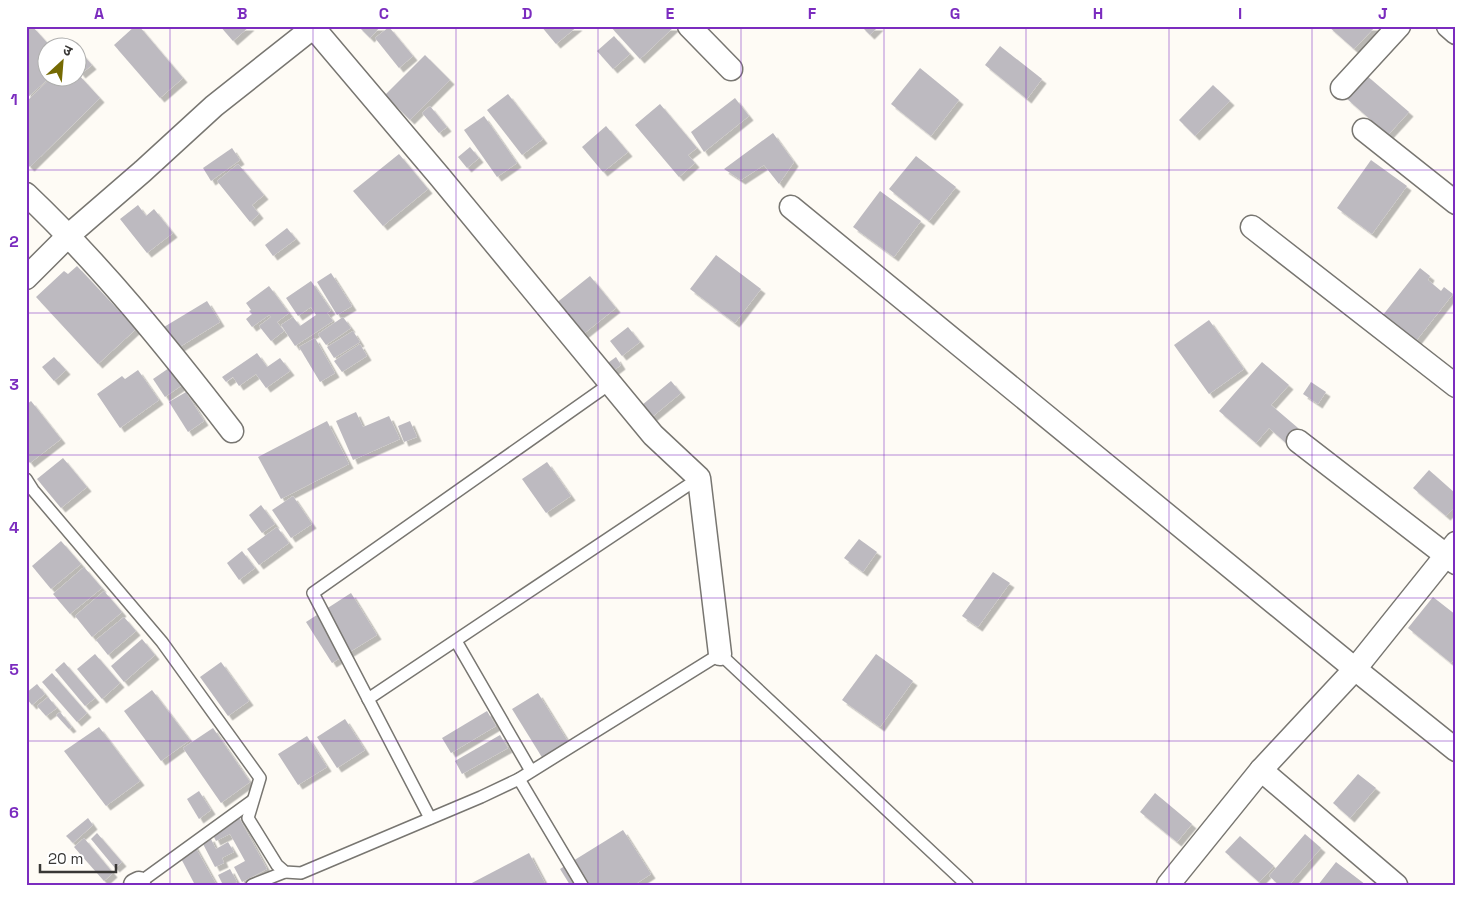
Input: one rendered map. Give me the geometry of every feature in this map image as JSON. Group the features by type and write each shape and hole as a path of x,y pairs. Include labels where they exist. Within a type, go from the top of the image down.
{"street":[{"path":"689,26 730,69"},
{"path":"1342,88 1399,26"},
{"path":"1448,26 1456,32"},
{"path":"26,278 69,235 214,106 314,27 653,435 699,478 720,654"},
{"path":"1364,130 1456,203"},
{"path":"26,194 69,235 176,357 232,430"},
{"path":"791,207 1456,750"},
{"path":"1252,227 1456,386"},
{"path":"1173,883 1261,770 1355,669 1452,554 1298,441"},
{"path":"1261,770 1396,885"}],"lane":[{"path":"430,818 313,592 610,384"},
{"path":"368,699 699,478"},
{"path":"26,479 162,642 260,778 248,818 277,865 285,872"},
{"path":"456,640 531,771"},
{"path":"252,885 285,872 301,873 519,779 720,654 967,885"},
{"path":"519,779 582,885"},
{"path":"139,884 252,801"}],"building":[{"path":"26,26 32,26 43,38 38,38 38,88 26,99"},
{"path":"135,26 139,26 183,78 160,98 114,45"},
{"path":"220,26 250,26 233,41"},
{"path":"358,26 381,26 370,38"},
{"path":"541,26 578,26 556,44"},
{"path":"610,26 675,26 640,59"},
{"path":"861,26 879,26 870,35"},
{"path":"1328,26 1376,26 1354,49"},
{"path":"389,27 413,56 399,68 375,38"},
{"path":"614,36 630,54 613,69 597,51"},
{"path":"1000,46 1042,79 1027,99 985,65"},
{"path":"425,55 450,80 410,120 385,95"},
{"path":"88,60 92,65 88,68"},
{"path":"920,68 959,100 931,136 891,104"},
{"path":"1366,75 1409,112 1388,135 1346,98"},
{"path":"88,85 100,98 30,167 26,163 26,102 41,88 88,88"},
{"path":"1213,85 1230,101 1195,136 1179,120"},
{"path":"508,94 543,139 522,155 487,110"},
{"path":"735,98 749,116 704,152 691,132"},
{"path":"660,104 697,148 688,155 695,163 679,177 635,125"},
{"path":"430,106 447,127 439,133 422,113"},
{"path":"484,116 517,163 497,177 464,130"},
{"path":"606,126 628,152 603,172 582,147"},
{"path":"773,133 794,162 779,184 764,165 741,180 724,169"},
{"path":"470,147 479,158 467,168 458,157"},
{"path":"232,148 240,160 211,181 203,168"},
{"path":"399,154 428,189 383,226 353,191"},
{"path":"916,156 956,187 929,221 889,189"},
{"path":"1371,160 1407,186 1372,234 1337,208"},
{"path":"238,164 264,195 252,205 259,214 250,222 217,181"},
{"path":"880,191 921,221 894,257 853,227"},
{"path":"138,205 146,216 154,209 173,233 147,253 120,219"},
{"path":"287,228 296,239 273,256 265,245"},
{"path":"716,255 761,289 735,323 690,289"},
{"path":"77,266 136,329 98,364 36,297 64,271 68,274"},
{"path":"1420,268 1430,276 1428,280 1441,291 1444,287 1453,294 1416,341 1383,315"},
{"path":"331,273 352,306 337,315 317,282"},
{"path":"590,276 616,308 576,340 550,308"},
{"path":"311,281 331,310 327,313 333,321 295,346 281,325 293,317 300,326 316,315 311,307 298,316 286,298"},
{"path":"269,286 289,313 277,322 284,331 271,341 259,326 271,317 269,315 252,327 246,319 252,314 246,303"},
{"path":"207,301 220,322 178,348 164,327"},
{"path":"343,317 351,328 326,345 318,334"},
{"path":"1209,320 1244,369 1209,394 1174,345"},
{"path":"628,327 640,342 622,356 610,341"},
{"path":"353,331 360,342 334,358 327,347"},
{"path":"315,338 335,373 320,382 299,347"},
{"path":"360,344 367,356 342,372 334,361"},
{"path":"257,353 267,367 280,358 290,371 266,388 256,374 239,386 233,377 226,382 222,377"},
{"path":"54,357 66,370 54,381 42,367"},
{"path":"616,357 621,365 600,381 605,365"},
{"path":"1262,362 1289,385 1271,405 1298,428 1286,443 1269,428 1256,443 1219,411"},
{"path":"172,366 185,383 165,397 153,379"},
{"path":"138,370 159,400 120,428 97,394 122,376 125,379"},
{"path":"671,381 681,393 640,427 630,415"},
{"path":"1311,382 1326,392 1318,404 1303,394"},
{"path":"186,392 204,421 188,432 169,402"},
{"path":"31,401 61,439 30,463 26,458 26,405"},
{"path":"356,412 363,427 389,416 400,439 353,460 336,421"},
{"path":"327,421 349,464 281,499 258,457"},
{"path":"410,421 417,437 404,442 398,426"},
{"path":"63,458 87,487 61,508 37,479"},
{"path":"547,462 571,496 546,513 522,479"},
{"path":"1429,470 1456,494 1456,506 1446,516 1413,488"},
{"path":"293,496 312,524 291,538 272,510"},
{"path":"261,505 275,524 262,533 249,515"},
{"path":"277,527 289,543 259,565 247,549"},
{"path":"859,539 877,552 863,572 844,558"},
{"path":"61,541 81,564 51,589 32,566"},
{"path":"242,551 255,568 239,580 227,563"},
{"path":"84,567 102,588 70,614 53,594"},
{"path":"993,572 1010,583 978,627 962,616"},
{"path":"104,591 122,612 92,637 75,616"},
{"path":"351,593 377,635 332,663 306,622"},
{"path":"1433,597 1456,615 1456,657 1451,663 1408,628"},
{"path":"124,617 136,631 108,655 96,640"},
{"path":"142,639 155,655 124,682 111,666"},
{"path":"95,654 120,683 102,699 77,669"},
{"path":"876,654 913,681 880,727 842,700"},
{"path":"64,662 95,698 85,706 55,670"},
{"path":"221,662 249,701 228,716 200,677"},
{"path":"52,673 87,713 77,722 42,682"},
{"path":"37,684 45,694 32,705 26,698 26,693"},
{"path":"152,690 190,740 161,761 124,711"},
{"path":"538,693 569,743 543,759 512,709"},
{"path":"48,697 57,708 46,716 37,706"},
{"path":"487,711 496,726 451,753 442,738"},
{"path":"60,712 72,727 69,729 56,715"},
{"path":"345,719 365,750 337,768 317,737"},
{"path":"99,727 140,781 106,806 64,751"},
{"path":"213,728 250,782 221,803 183,748"},
{"path":"500,735 508,748 462,774 455,761"},
{"path":"307,736 327,767 298,785 278,754"},
{"path":"1358,774 1376,788 1350,818 1333,803"},
{"path":"199,791 211,810 199,819 187,799"},
{"path":"1155,793 1192,824 1177,842 1140,812"},
{"path":"237,814 267,869 242,882 234,867 245,861 230,834 216,841 210,829"},
{"path":"88,818 93,825 73,843 66,836"},
{"path":"623,830 651,874 634,885 570,885 560,869"},
{"path":"97,833 122,862 115,868 91,839"},
{"path":"1305,834 1321,848 1289,885 1279,885 1269,876"},
{"path":"1240,836 1274,866 1259,882 1225,852"},
{"path":"210,837 216,849 228,842 234,852 222,858 224,863 215,867 202,842"},
{"path":"84,838 113,873 104,881 74,847"},
{"path":"193,843 216,884 195,885 177,851"},
{"path":"529,853 546,885 468,885"},
{"path":"1336,862 1366,885 1344,885 1341,883 1340,885 1318,885"},
{"path":"230,869 237,882 231,885 223,885 218,875"}]}
